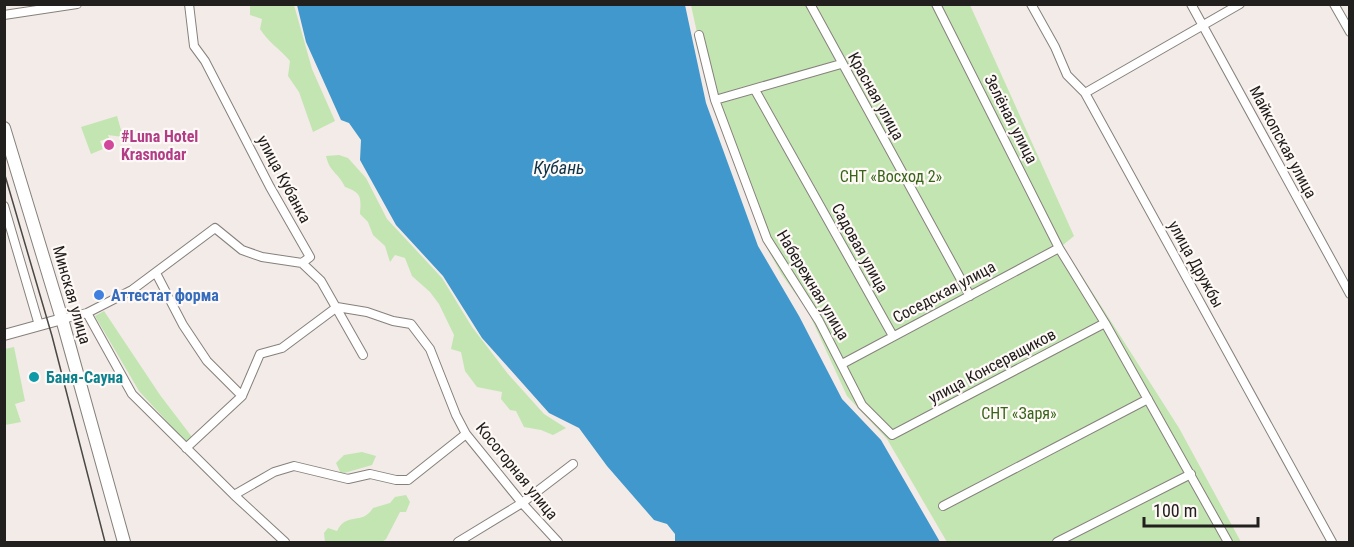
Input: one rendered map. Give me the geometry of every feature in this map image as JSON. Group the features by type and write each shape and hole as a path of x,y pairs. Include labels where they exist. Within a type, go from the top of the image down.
{"main road":[{"name":"Минская улица","path":"4,128 62,319 124,543"}],"street":[{"path":"4,15 77,4"},
{"name":"улица Кубанка","path":"189,4 194,46 205,61 270,187 310,257 302,263"},
{"name":"Красная улица","path":"810,4 970,296"},
{"name":"Зелёная улица","path":"936,4 1059,248 1105,323 1228,543"},
{"name":"улица Дружбы","path":"1031,4 1055,47 1066,75 1085,93 1332,543"},
{"name":"Майкопская улица","path":"1191,4 1299,205 1350,294"},
{"path":"1085,93 1240,4"},
{"path":"1334,4 1350,32"},
{"name":"Набережная улица","path":"699,35 716,100 767,239 819,321 862,405 892,435"},
{"path":"716,100 841,64"},
{"name":"Садовая улица","path":"754,90 892,336"},
{"path":"4,206 39,325"},
{"path":"4,335 87,313 132,290 215,228 242,250 262,258 302,263 321,281 363,355"},
{"name":"Соседская улица","path":"842,364 1059,248"},
{"path":"156,273 183,325 207,361 242,396"},
{"path":"186,448 242,396 260,354 282,348 337,307"},
{"name":"Косогорная улица","path":"337,307 367,312 393,321 411,324 430,349 466,434 558,543"},
{"name":"Минская улица","path":"87,313 132,394 285,543"},
{"name":"улица Консервщиков","path":"892,435 1105,323"},
{"path":"943,506 1148,399"},
{"path":"234,495 274,472 294,466 348,479 370,474 396,480 408,480 466,434"},
{"path":"458,543 522,503 573,464"},
{"path":"1057,543 1191,474"}],"green space":[{"path":"250,5 294,5 312,69 335,121 313,132 299,92 288,76 290,61 263,34 260,29 262,19 250,15"},
{"path":"691,5 970,5 1074,236 1063,245 1066,251 1179,428 1241,542 947,542 887,439 847,396 808,311 782,275 762,239 711,97"},
{"path":"117,116 123,137 108,135 109,138 100,141 103,149 91,154 81,127"},
{"path":"339,155 348,158 366,178 387,219 442,278 472,327 508,374 544,414 566,428 553,435 524,427 516,411 510,410 501,399 502,392 477,387 465,371 461,352 451,349 454,335 439,304 430,292 412,276 405,258 395,255 390,262 385,246 373,235 368,222 360,214 359,196 355,191 345,187 330,166 326,156"},
{"path":"104,311 160,395 192,437 186,442 139,391 95,316"},
{"path":"14,347 25,401 15,404 21,422 5,425 5,349"},
{"path":"362,452 376,456 372,465 341,474 336,463 344,455"},
{"path":"406,495 410,502 406,512 400,512 386,539 382,542 325,542 324,533 328,528 337,531 345,522 364,516 373,508 390,503 395,497"}],"water":[{"name":"Кубань","path":"297,5 685,5 706,103 758,246 799,316 842,399 881,440 940,542 675,542 675,534 667,524 654,520 607,466 579,428 549,413 482,338 443,276 396,225 360,160 361,140 349,123 341,120 306,42"}],"tram line":[{"path":"4,172 52,336 105,542"}],"place":[{"name":"#Luna Hotel Krasnodar","path":"109,145"},
{"name":"Аттестат форма","path":"99,295"},
{"name":"Баня-Сауна","path":"34,377"}],"park label":[{"name":"СНТ «Восход 2»","path":"891,176"},
{"name":"СНТ «Заря»","path":"1019,413"}]}
